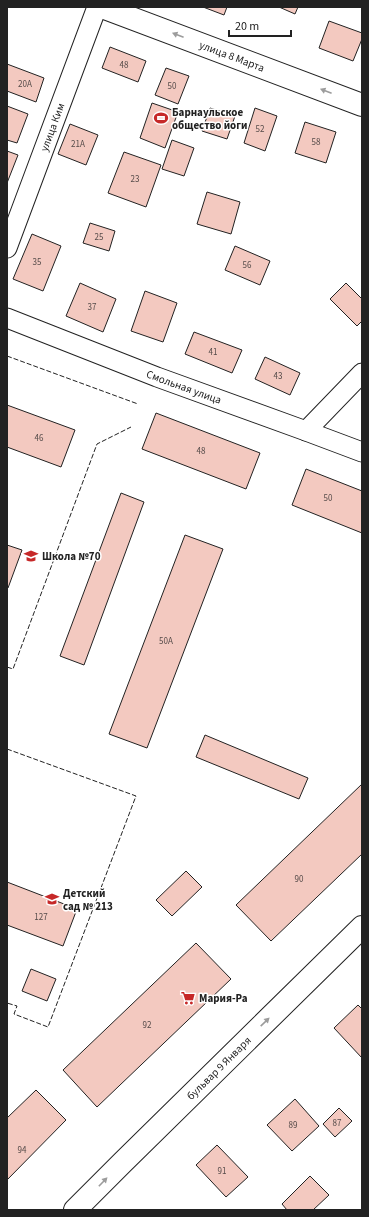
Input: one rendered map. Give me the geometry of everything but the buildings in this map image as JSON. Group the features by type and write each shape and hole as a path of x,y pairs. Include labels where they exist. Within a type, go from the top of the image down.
{"main road":[{"name":"улица 8 Марта","path":"102,7 362,105"},
{"name":"бульвар 9 Января","path":"76,1210 362,927"}],"street":[{"name":"улица Ким","path":"7,248 97,7"},
{"name":"Смольная улица","path":"7,318 157,377 362,452"},
{"path":"306,431 362,373"}],"fence":[{"path":"7,356 138,404"},
{"path":"7,667 13,669 97,444 131,427"},
{"path":"7,749 136,796 48,1027 14,1014 17,1006 7,1003"}],"place":[{"name":"Барнаульское общество йоги","path":"161,118"},
{"name":"Школа №70","path":"31,556"},
{"name":"Детский сад № 213","path":"52,899"},
{"name":"Мария-Ра","path":"188,998"}]}
